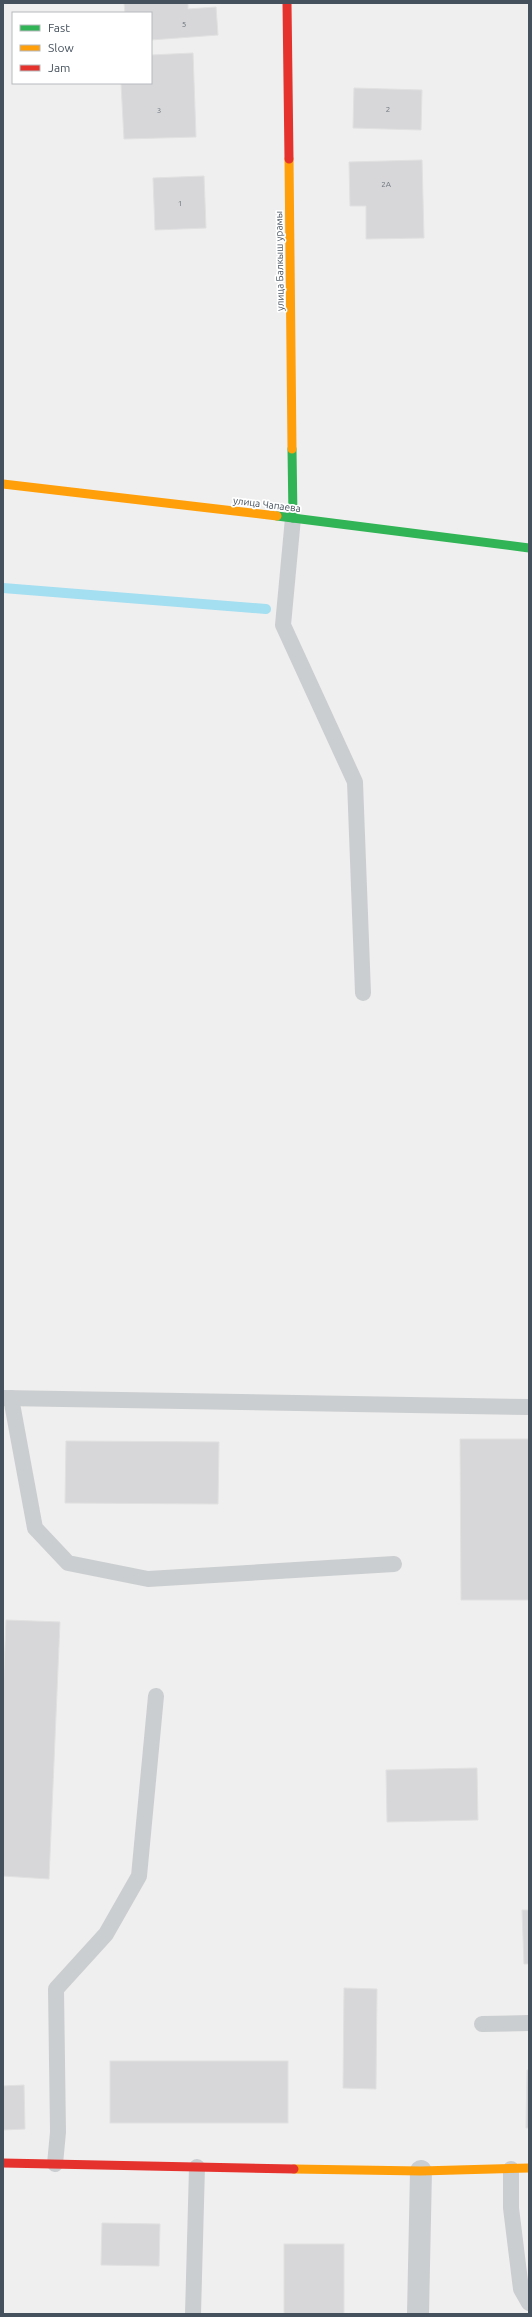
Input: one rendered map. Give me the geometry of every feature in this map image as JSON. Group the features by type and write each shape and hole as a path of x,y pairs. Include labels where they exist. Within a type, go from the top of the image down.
{"street":[{"name":"улица Балкыш урамы","path":"286,3 293,518"},
{"name":"улица Чапаева","path":"3,484 293,518 529,548"},
{"path":"3,2163 421,2171 529,2168"},
{"path":"418,2314 421,2171"}],"lane":[{"path":"293,518 283,625 355,782 363,993"},
{"path":"394,1564 148,1579 68,1563 35,1528 7,1398 529,1407"},
{"path":"55,2164 58,2132 56,1989 106,1934 139,1876 156,1696"},
{"path":"482,2024 529,2023"},
{"path":"193,2314 197,2167"},
{"path":"511,2169 511,2208 521,2289 529,2302"}],"building":[{"path":"124,3 188,3 188,9 216,7 218,35 152,40 152,12 125,12"},
{"path":"193,53 196,137 124,139 121,84 152,84 152,55"},
{"path":"354,88 422,90 421,130 353,128"},
{"path":"422,160 424,238 366,239 366,206 350,206 349,162"},
{"path":"204,176 206,228 155,230 153,178"},
{"path":"460,1439 529,1439 529,1600 461,1600"},
{"path":"66,1441 219,1442 218,1504 65,1503"},
{"path":"6,1620 60,1622 49,1879 3,1876 3,1696"},
{"path":"477,1768 478,1820 387,1822 386,1770"},
{"path":"522,1910 529,1910 529,1964 524,1964"},
{"path":"344,1988 377,1989 376,2089 343,2088"},
{"path":"110,2061 288,2061 288,2123 110,2123"},
{"path":"527,2070 529,2070 529,2128 526,2128"},
{"path":"24,2085 25,2129 3,2130 3,2086"},
{"path":"102,2223 160,2224 159,2266 101,2265"},
{"path":"284,2244 344,2244 344,2314 284,2314"}],"waterway":[{"path":"3,588 266,609"}],"traffic: fast":[{"path":"292,449 293,518"},
{"path":"277,516 529,548"}],"traffic: slow":[{"path":"289,159 292,449"},
{"path":"3,484 277,516"},
{"path":"294,2169 421,2171 529,2168"}],"traffic: jam":[{"path":"287,3 289,159"},
{"path":"3,2163 294,2169"}]}
